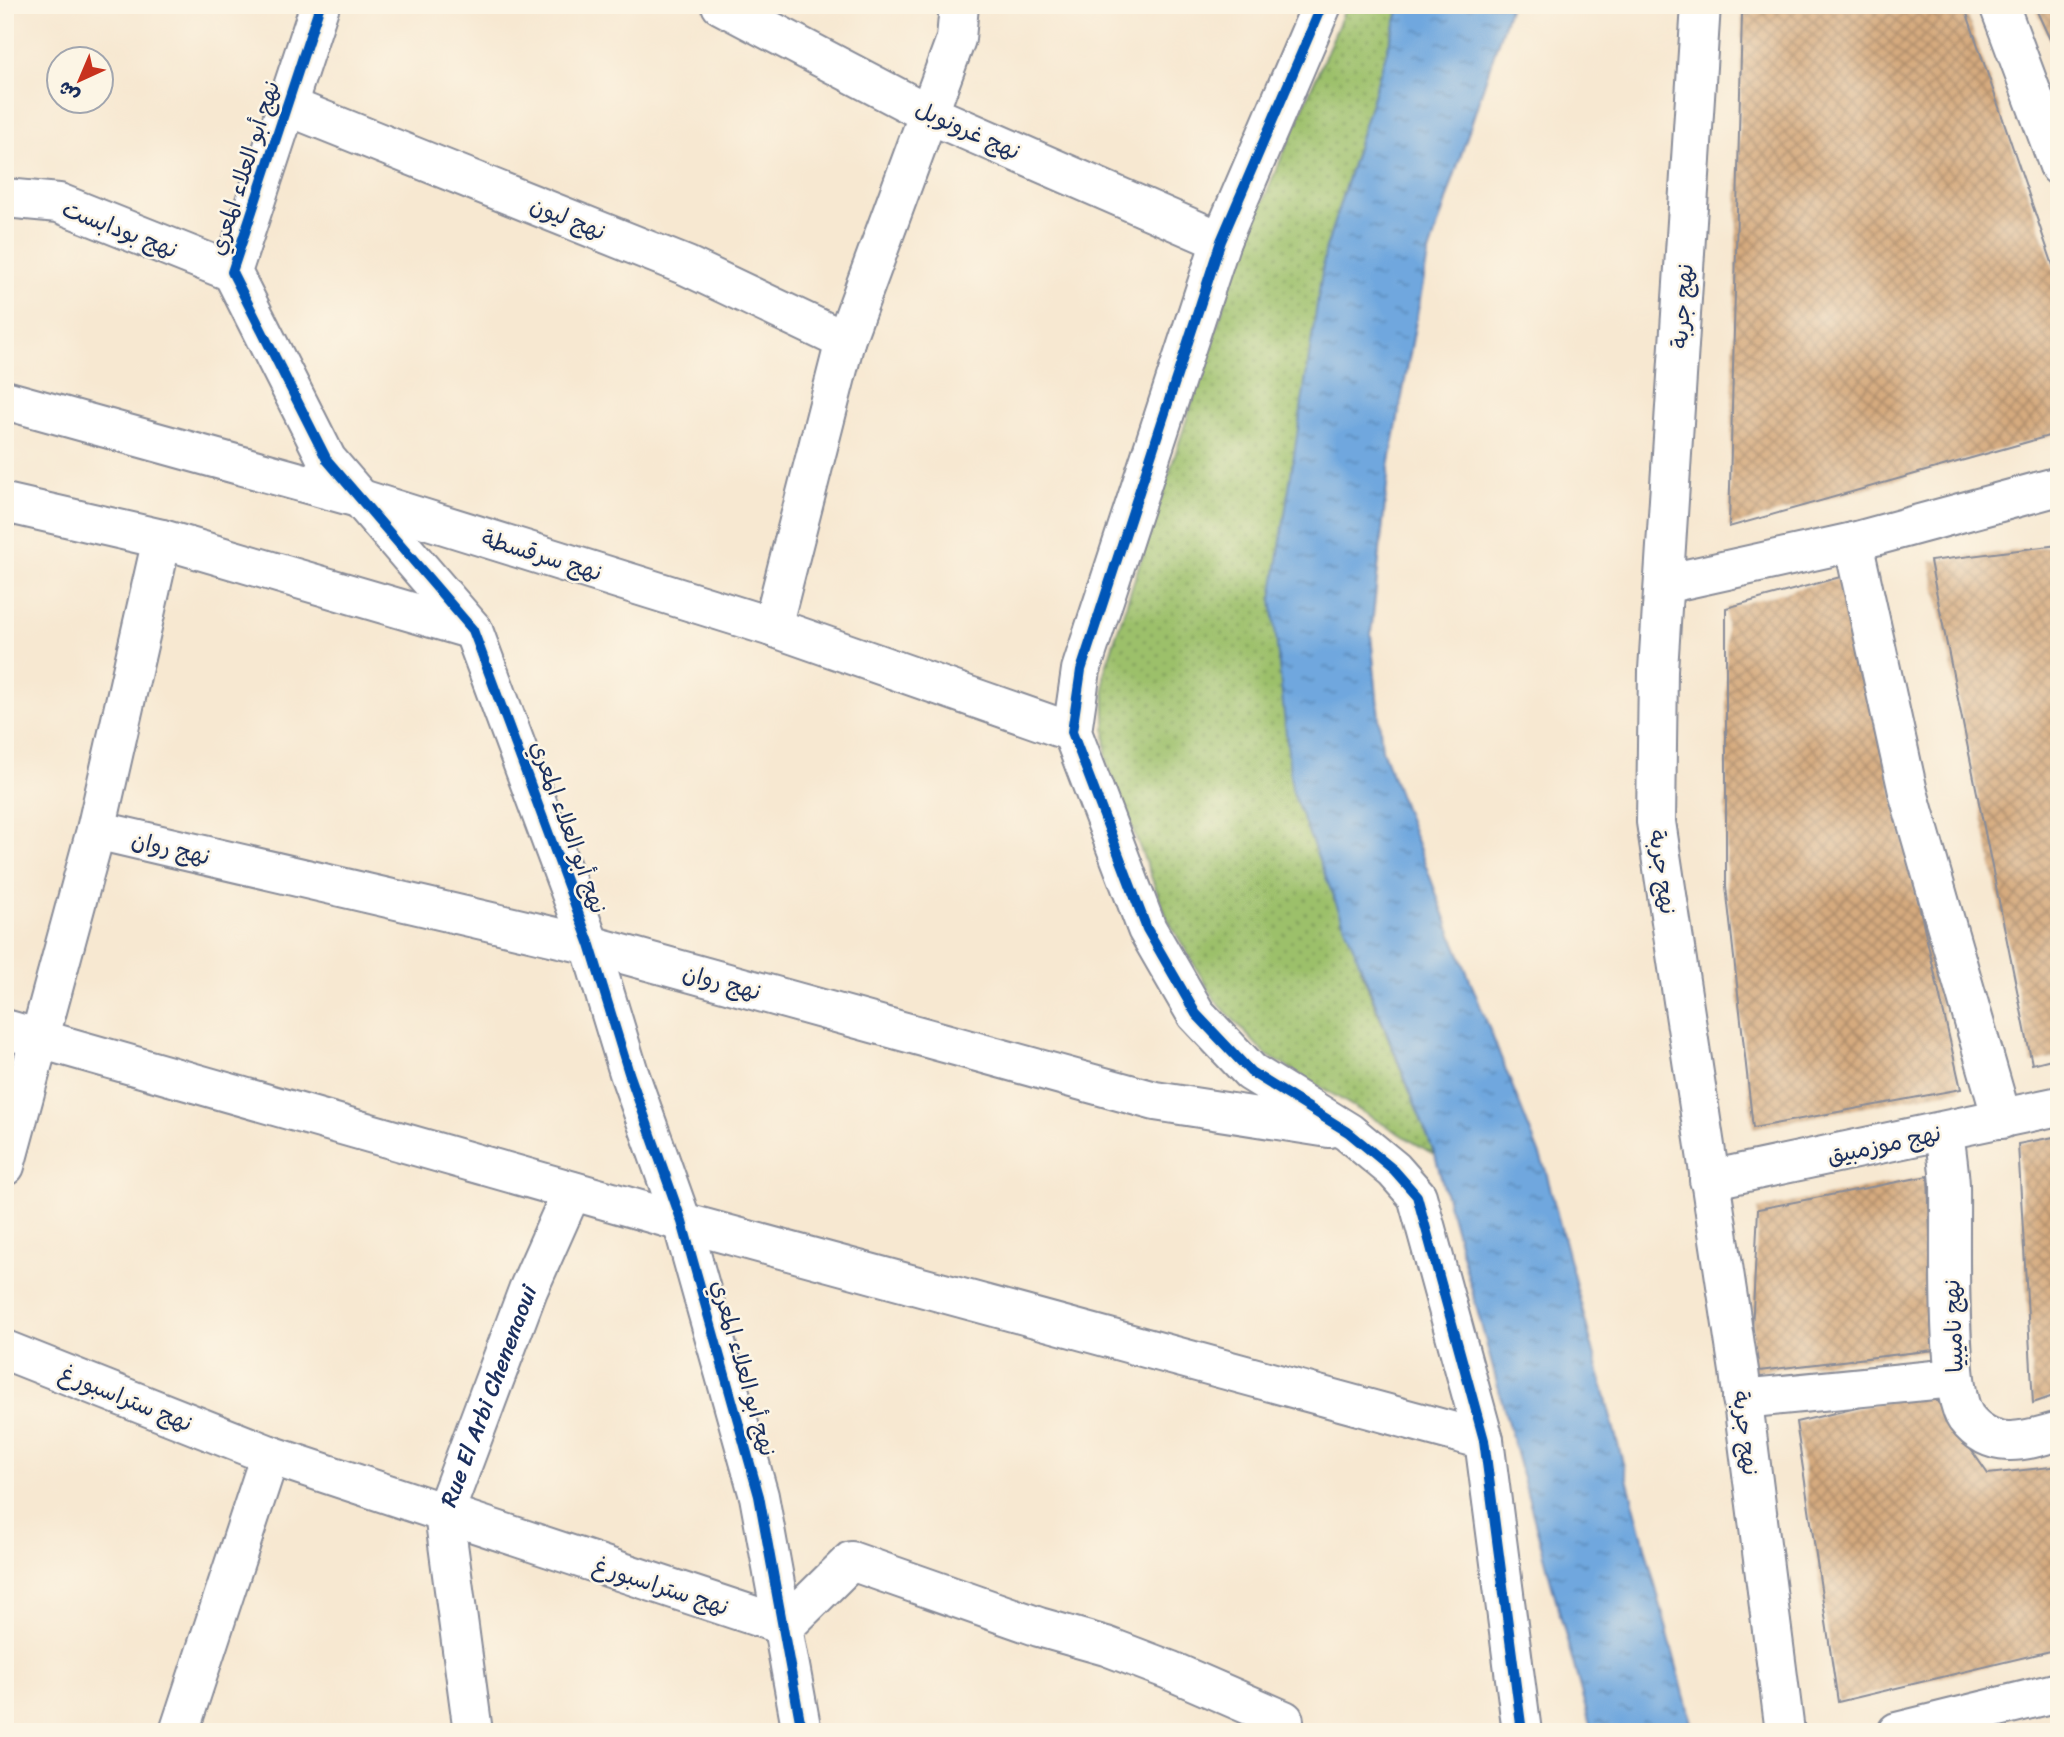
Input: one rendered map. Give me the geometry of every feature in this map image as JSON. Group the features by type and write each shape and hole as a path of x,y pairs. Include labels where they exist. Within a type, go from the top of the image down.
{"street":[{"name":"نهج أبو العلاء المعري","path":"320,5 232,272 327,460 473,630 590,946 629,1073 682,1222 759,1496 785,1626 802,1732"},
{"name":"نهج غرونوبل","path":"721,5 929,114 1221,241"},
{"path":"772,627 845,341 956,39 959,5"},
{"path":"1322,5 1221,241 1081,670 1072,732 1147,929 1196,1014 1251,1072 1348,1132 1394,1170 1417,1196 1484,1440 1522,1732"},
{"name":"نهج جربة","path":"1701,5 1658,670 1656,822 1742,1399 1785,1732"},
{"path":"1999,5 2059,166"},
{"name":"نهج ليون","path":"285,105 687,266 845,341"},
{"name":"نهج بودابست","path":"5,198 59,204 232,272"},
{"name":"نهج سرقسطة","path":"5,400 358,498 772,627 1072,732"},
{"path":"1664,584 1853,542 2059,486"},
{"path":"5,503 162,539 473,630"},
{"path":"5,1166 21,1034 96,830 162,539"},
{"path":"1853,542 1908,792 2001,1119"},
{"name":"نهج روان","path":"96,830 590,946 1155,1101 1348,1132"},
{"path":"21,1034 682,1222 1484,1440"},
{"name":"نهج موزمبيق","path":"1709,1180 2059,1107"},
{"name":"نهج ناميبيا","path":"1944,1131 1950,1181 1954,1378 1966,1417 1991,1438 2016,1444 2059,1432"},
{"name":"Rue El Arbi Chenenaoui","path":"473,1732 444,1514 528,1290 572,1191"},
{"name":"نهج ستراسبورغ","path":"5,1350 270,1455 785,1626"},
{"path":"1742,1399 1954,1378"},
{"path":"179,1732 270,1455"},
{"path":"785,1626 851,1561 1169,1670 1284,1720 1283,1732"},
{"path":"1897,1732 2059,1692"}],"green space":[{"path":"1347,5 1401,5 1325,252 1360,968 1435,1155 1265,1054 1215,1000 1168,920 1106,760 1104,673 1242,250"}],"water":[{"path":"1401,5 1510,5 1428,256 1389,467 1371,635 1382,749 1450,930 1545,1168 1694,1732 1592,1732 1435,1155 1292,791 1272,599 1325,252"}],"building":[{"path":"1806,5 1964,5 2059,283 2059,433 1729,527 1742,14"},
{"path":"2034,5 2059,5 2059,59"},
{"path":"2059,545 2059,1057 2032,1064 1930,561"},
{"path":"1844,576 1961,1089 1753,1128 1726,886 1726,608"},
{"path":"2059,1136 2059,1394 2033,1403 2018,1144"},
{"path":"1928,1176 1934,1350 1750,1372 1758,1209"},
{"path":"1930,1391 1988,1474 2059,1466 2059,1649 1838,1702 1796,1422"}],"cycle path":[{"path":"320,5 232,272 327,460 473,630 590,945 629,1073 682,1222 759,1496 802,1732"},
{"path":"1322,5 1221,241 1081,670 1072,732 1147,929 1196,1014 1251,1072 1348,1132 1394,1170 1417,1196 1484,1440 1522,1732"}]}
